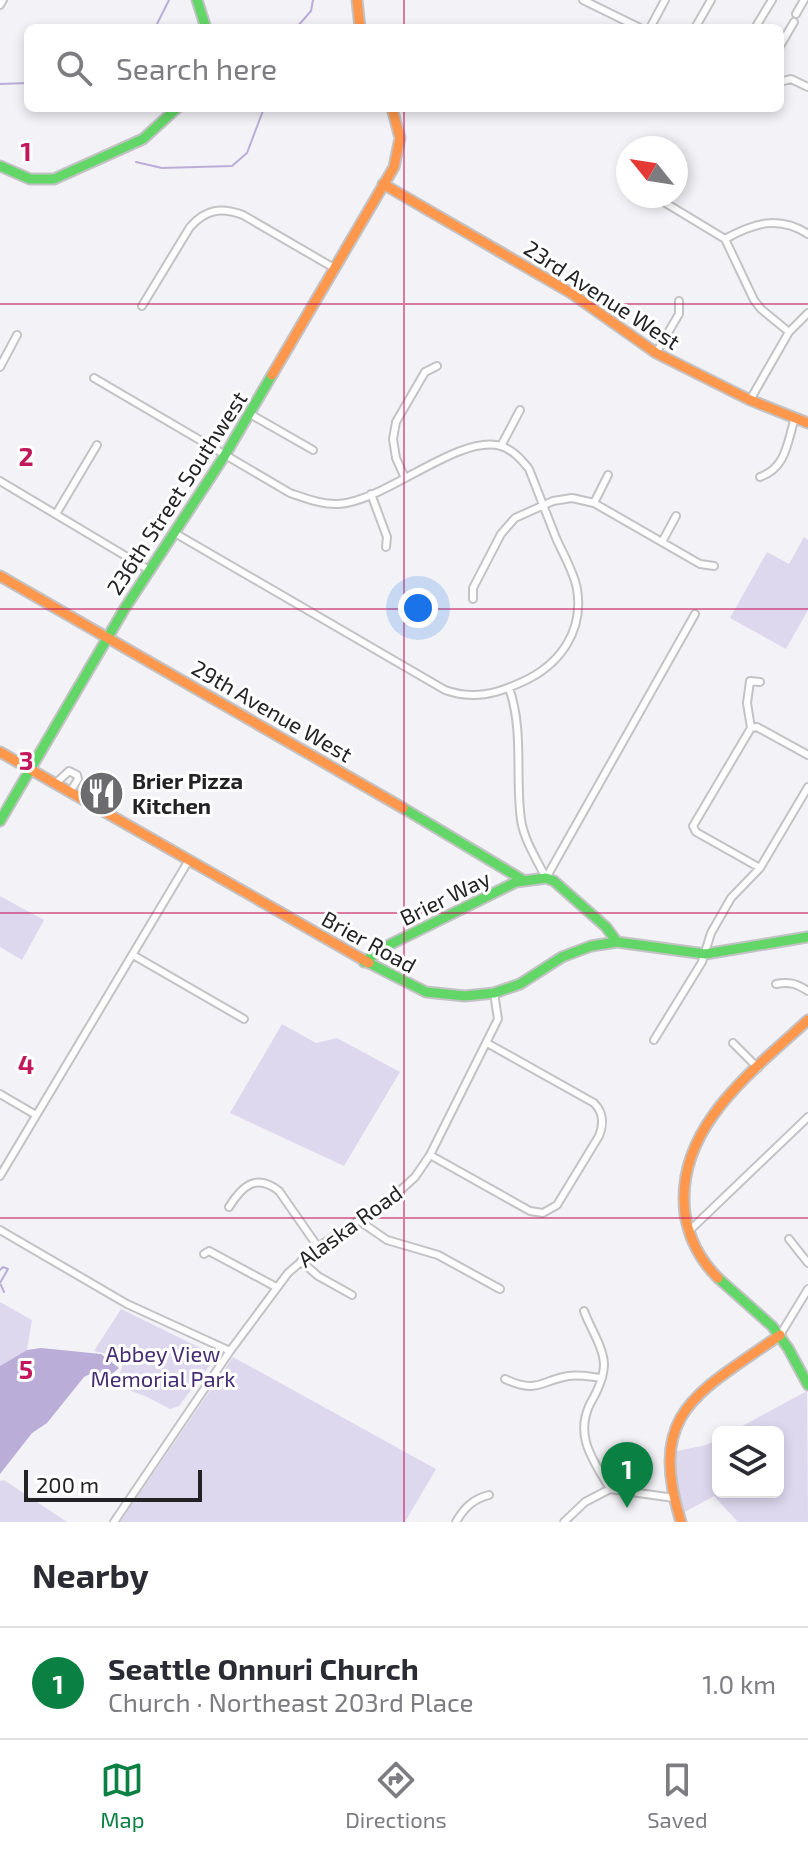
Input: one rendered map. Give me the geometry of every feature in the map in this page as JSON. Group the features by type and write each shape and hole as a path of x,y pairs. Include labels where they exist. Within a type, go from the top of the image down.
{"street":[{"path":"197,0 205,24"},
{"path":"357,0 360,24"},
{"path":"583,0 632,24"},
{"path":"652,24 665,0"},
{"path":"697,24 711,0"},
{"path":"757,24 772,0"},
{"path":"784,39 804,0"},
{"path":"784,79 808,87"},
{"path":"0,166 30,179 54,179 122,149 155,130 173,112"},
{"name":"236th Street Southwest","path":"0,821 107,637 250,414 394,167 400,138 394,112"},
{"name":"23rd Avenue West","path":"383,184 571,293 656,353 750,400 808,423"},
{"path":"674,208 725,239 754,300 789,332"},
{"path":"142,306 190,227 200,216 216,210 226,209 243,215 334,268"},
{"path":"725,239 749,226 766,223 794,227 808,234"},
{"path":"656,353 679,314 679,301"},
{"path":"750,400 789,332 808,313"},
{"path":"0,367 17,335"},
{"path":"405,478 396,458 393,439 396,422 425,372 437,366"},
{"path":"94,378 290,493 311,501 339,504 371,494 472,446 501,446 518,455 529,469 576,587 579,613 573,634 552,665 509,688 473,696 445,690 173,532"},
{"path":"501,446 520,410"},
{"path":"250,414 313,450"},
{"path":"760,477 777,469 785,455 795,418"},
{"path":"56,514 97,445"},
{"path":"594,503 608,475"},
{"path":"0,481 149,570"},
{"path":"371,494 387,537 386,547"},
{"path":"473,599 473,588 501,534 515,518 543,504 572,498 594,503 700,564 714,566"},
{"path":"662,542 676,516"},
{"name":"29th Avenue West","path":"0,576 343,772 523,880"},
{"path":"546,878 695,614"},
{"path":"751,728 747,703 750,681 760,682"},
{"path":"509,688 519,756 521,821 528,842 546,878 554,881 606,927 617,942"},
{"path":"760,868 696,832 693,826 751,728 757,727 808,755"},
{"name":"Brier Road","path":"0,752 31,770 59,780 364,962 426,992 465,996 494,993 520,984 562,957 591,946 617,942 705,954 808,937"},
{"path":"59,780 69,771 77,775 72,788"},
{"path":"654,1040 699,968 711,933 731,898 760,868 808,787"},
{"path":"0,1176 189,860"},
{"name":"Brier Way","path":"364,962 385,947 523,880 546,878"},
{"path":"133,955 244,1019"},
{"path":"776,984 796,984 808,991"},
{"name":"Alaska Road","path":"114,1522 276,1287 318,1247 398,1193 415,1177 430,1155 498,1019 494,993"},
{"path":"808,1020 716,1110 698,1135 686,1167 683,1188 688,1232 694,1247 706,1265 780,1335 808,1385"},
{"path":"800,1028 808,1036"},
{"path":"430,1155 530,1211 543,1213 557,1205 599,1136 603,1123 594,1103 487,1043"},
{"path":"733,1043 758,1068"},
{"path":"0,1094 36,1115"},
{"path":"688,1232 808,1117"},
{"path":"229,1207 239,1191 251,1182 262,1181 271,1185 279,1191 318,1247"},
{"path":"358,1220 387,1240 438,1255 500,1289"},
{"path":"0,1230 127,1304 230,1351"},
{"path":"789,1239 808,1263"},
{"path":"204,1254 209,1251 276,1287"},
{"path":"301,1261 318,1276 352,1295"},
{"path":"681,1522 674,1498 669,1447 678,1419 709,1388 780,1335 808,1289"},
{"path":"584,1311 602,1354 602,1378 583,1423 584,1443 610,1489"},
{"path":"505,1379 528,1387 578,1375 602,1378"},
{"path":"564,1522 585,1502 610,1489 674,1498"},
{"path":"456,1522 476,1499 489,1495"}],"green space":[{"path":"804,537 808,540 808,610 786,649 730,618 767,552 789,564"},
{"path":"0,896 44,920 22,960 0,947"},
{"path":"282,1024 316,1043 337,1038 400,1072 344,1166 230,1113"},
{"path":"0,1302 32,1320 27,1350 0,1366"},
{"name":"Abbey View Memorial Park","path":"121,1309 217,1356 179,1406 170,1409 116,1385 125,1358 94,1351"},
{"name":"Abbey View Memorial Park","path":"233,1357 436,1469 405,1522 120,1522"},
{"path":"807,1391 808,1522 738,1522 716,1498 784,1498 784,1426 742,1426"},
{"path":"712,1442 712,1497 681,1514 672,1489 672,1452"},
{"path":"4,1480 67,1522 0,1522 0,1481"}],"shaded area":[{"path":"41,1348 101,1354 119,1368 112,1374 84,1377 47,1423 32,1433 0,1474 0,1366 27,1350"}],"waterway":[{"path":"157,24 169,0"},
{"path":"300,24 311,11 313,0"},
{"path":"0,84 24,83"},
{"path":"136,162 162,168 232,166 247,153 262,112"},
{"path":"0,1270 3,1267 8,1269 0,1283"},
{"path":"1,1285 4,1292"}],"traffic: fast":[{"path":"197,0 205,24"},
{"path":"0,166 30,179 54,179 143,139 173,112"},
{"path":"0,821 125,608 225,455 272,375"},
{"path":"403,808 523,880"},
{"path":"364,962 385,947 516,882 546,878 554,881 606,927 617,942"},
{"path":"369,963 426,992 465,996 494,993 520,984 562,957 591,946 617,942 705,954 808,937"},
{"path":"718,1278 772,1326 808,1385"}],"traffic: slow":[{"path":"357,0 360,24"},
{"path":"272,375 394,167 400,138 393,112"},
{"path":"383,184 571,293 656,353 750,400 808,423"},
{"path":"0,576 403,808"},
{"path":"0,752 369,963"},
{"path":"718,1278 696,1249 685,1214 685,1183 692,1155 705,1128 722,1104 742,1081 808,1020"},
{"path":"681,1522 672,1484 670,1454 676,1429 687,1408 725,1373 780,1335"}],"place":[{"name":"Brier Pizza Kitchen","path":"101,794"},
{"name":"Seattle Onnuri Church","path":"627,1508"}]}
